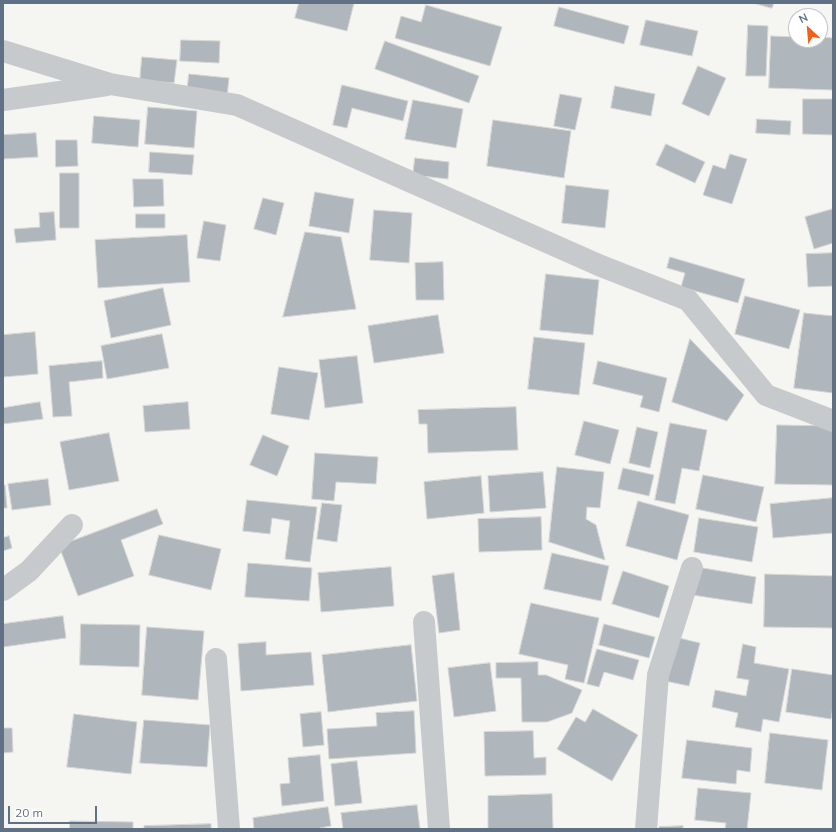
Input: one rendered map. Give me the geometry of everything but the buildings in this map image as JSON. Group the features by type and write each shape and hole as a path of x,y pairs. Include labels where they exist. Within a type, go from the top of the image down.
{"street":[{"path":"3,51 110,84 237,105 601,266 688,300 766,395 833,421"},
{"path":"3,100 110,84"},
{"path":"3,590 29,571 72,525"},
{"path":"646,829 658,675 692,568"},
{"path":"424,622 439,829"},
{"path":"216,659 229,829"}]}
